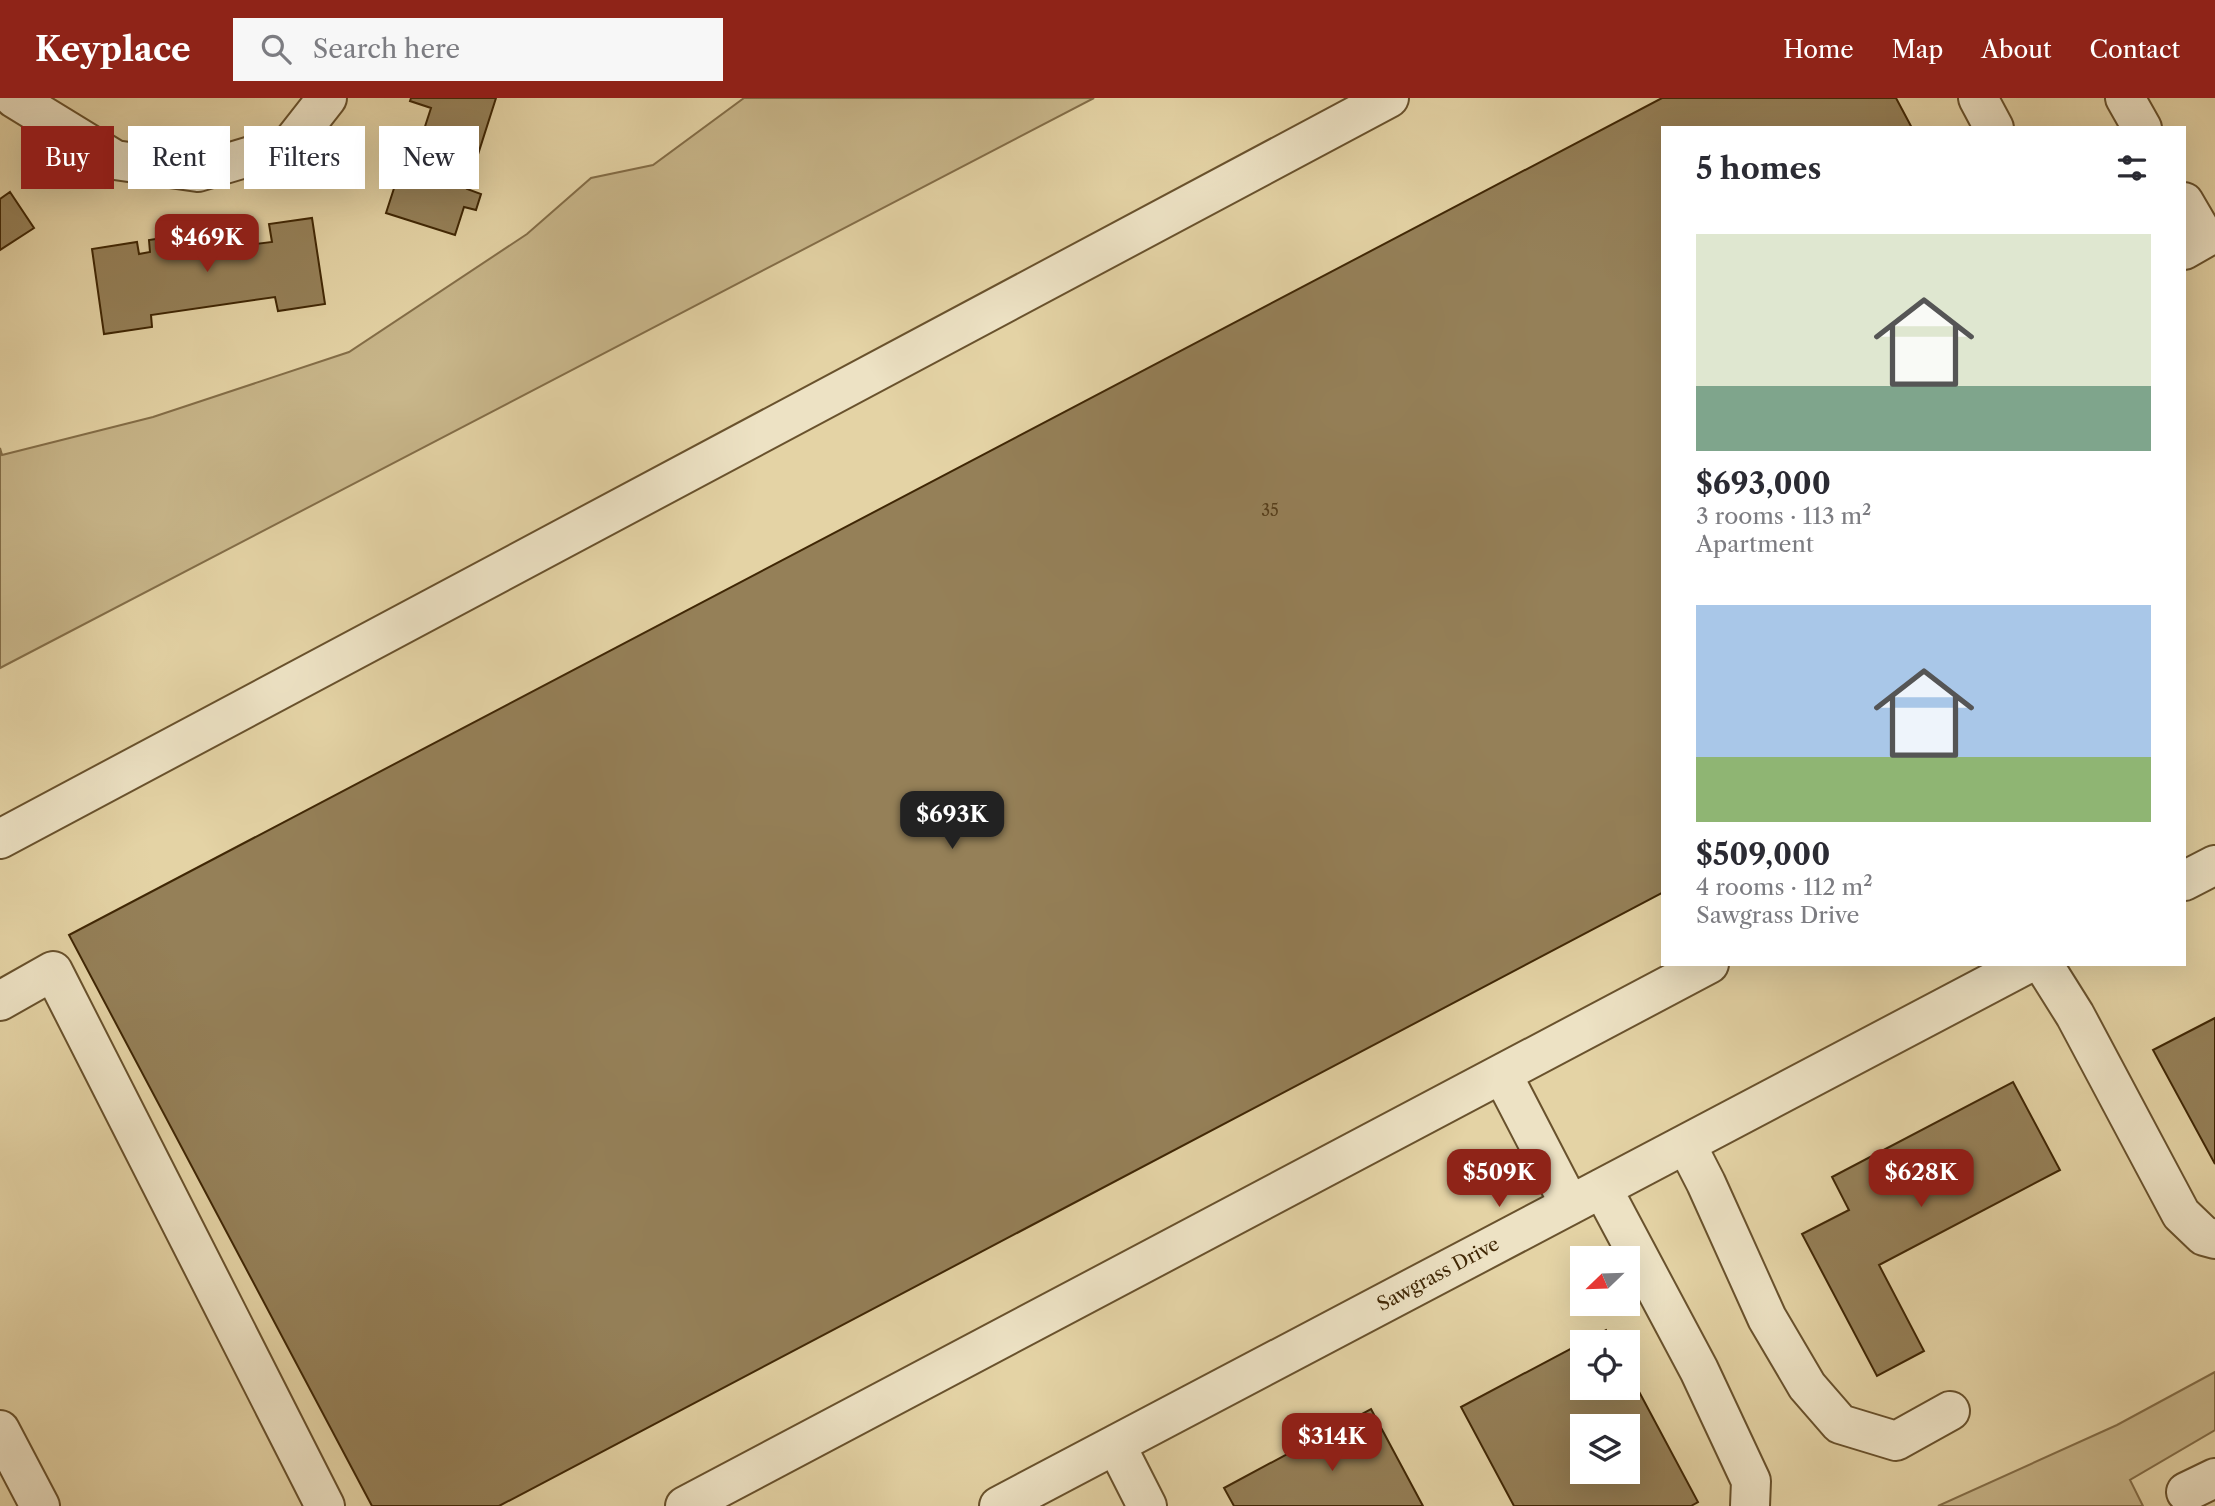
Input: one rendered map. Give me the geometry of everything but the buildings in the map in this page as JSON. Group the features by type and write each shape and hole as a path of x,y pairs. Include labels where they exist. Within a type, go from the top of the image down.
{"street":[{"path":"14,98 115,160 198,172 291,144 327,98"},
{"path":"0,839 1389,98"},
{"path":"1978,98 1993,126"},
{"path":"2125,98 2141,126"},
{"path":"2186,205 2205,238 2186,249"},
{"path":"2186,880 2215,865"},
{"path":"685,1506 1705,966"},
{"name":"Sawgrass Drive","path":"999,1506 2023,966"},
{"path":"2044,966 2075,1015 2181,1214 2204,1236 2215,1239"},
{"path":"0,1001 53,971 325,1506"},
{"path":"1502,1074 1586,1196 1699,1370 1751,1480 1750,1506"},
{"path":"1686,1144 1767,1318 1807,1386 1840,1424 1896,1441 1950,1411"},
{"path":"0,1430 40,1506"},
{"path":"1116,1445 1147,1506"}],"shaded area":[{"path":"744,98 1094,98 0,668 0,448 2,455 153,417 349,352 527,234 591,178 653,165"},
{"path":"2215,1372 2215,1430 2130,1480 2143,1506 1938,1506 2117,1425"}]}
